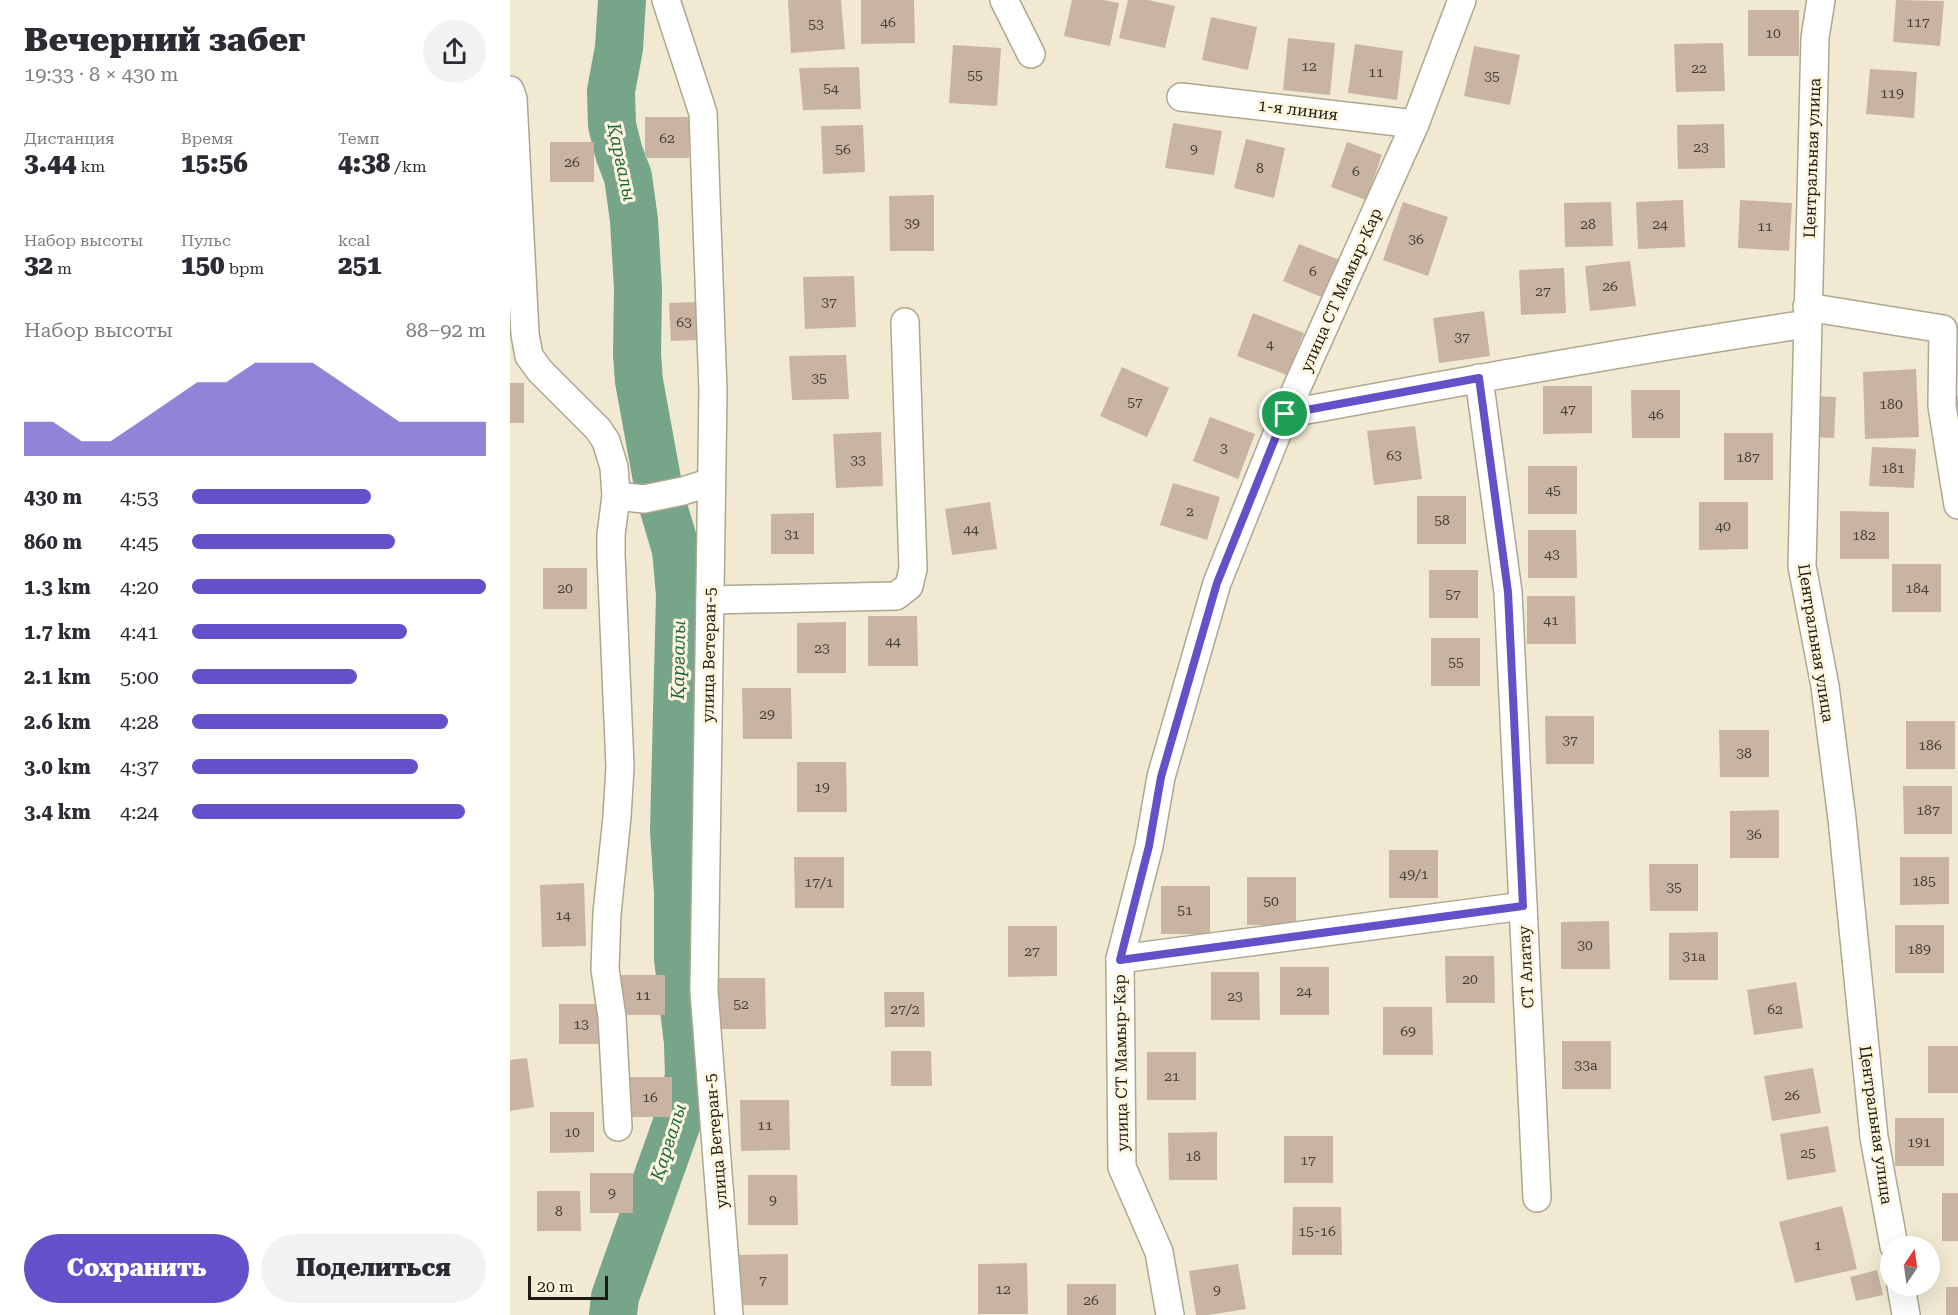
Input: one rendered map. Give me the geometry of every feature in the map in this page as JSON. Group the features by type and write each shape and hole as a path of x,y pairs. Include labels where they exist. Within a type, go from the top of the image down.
{"street":[{"name":"улица Ветеран-5","path":"666,0 704,114 712,391 705,991 729,1315"},
{"path":"1004,0 1032,54"},
{"name":"улица СТ Мамыр-Кар","path":"1170,1315 1159,1252 1122,1167 1120,960 1149,846 1161,777 1217,583 1285,414 1415,124 1462,0"},
{"name":"Центральная улица","path":"1821,0 1815,38 1802,566 1826,697 1842,819 1874,1137 1892,1236"},
{"path":"510,90 513,99 525,334 530,356 540,371 598,429 606,441 614,467 616,496 610,535 620,767 607,913 605,969 612,1017 618,1127"},
{"name":"1-я линия","path":"1181,97 1415,124"},
{"path":"1285,414 1677,343 1807,316 1943,329 1942,406 1958,506"},
{"path":"710,600 896,596 909,586 913,569 905,322"},
{"name":"СТ Алатау","path":"1479,378 1508,592 1537,1198"},
{"path":"616,496 644,499 711,482"},
{"path":"1120,960 1523,906"},
{"path":"1903,1296 1906,1315"}],"building":[{"path":"788,0 841,0 845,49 791,53"},
{"path":"861,0 914,0 915,43 861,44"},
{"path":"1072,0 1103,0 1119,3 1110,46 1064,36"},
{"path":"1128,0 1148,0 1175,6 1165,48 1119,38"},
{"path":"1896,0 1944,1 1940,46 1893,42"},
{"path":"1748,10 1799,10 1799,56 1748,56"},
{"path":"1211,17 1257,27 1248,70 1202,60"},
{"path":"1288,38 1335,43 1330,95 1283,90"},
{"path":"1723,43 1725,91 1676,92 1674,44"},
{"path":"1355,44 1403,51 1397,100 1348,93"},
{"path":"953,45 1001,48 997,106 949,103"},
{"path":"1474,46 1520,55 1510,105 1464,96"},
{"path":"859,67 861,109 803,110 799,68"},
{"path":"1870,69 1917,72 1914,118 1866,114"},
{"path":"645,117 689,117 689,158 645,158"},
{"path":"1173,123 1222,131 1214,175 1165,168"},
{"path":"1724,124 1725,168 1678,169 1677,125"},
{"path":"863,125 865,172 823,174 821,126"},
{"path":"1246,139 1285,148 1274,198 1234,188"},
{"path":"550,142 594,142 594,182 550,182"},
{"path":"1347,142 1382,155 1366,200 1331,187"},
{"path":"934,195 934,251 890,251 889,196"},
{"path":"1683,200 1685,247 1638,249 1636,202"},
{"path":"1740,200 1792,203 1789,251 1738,248"},
{"path":"1403,202 1448,217 1428,276 1383,260"},
{"path":"1611,202 1613,246 1565,247 1564,203"},
{"path":"1299,244 1342,261 1326,299 1283,281"},
{"path":"1630,261 1636,306 1590,311 1585,266"},
{"path":"1564,268 1566,313 1521,315 1519,270"},
{"path":"854,276 856,327 805,329 803,277"},
{"path":"697,302 699,340 671,341 669,303"},
{"path":"1484,311 1490,356 1439,363 1433,318"},
{"path":"1253,313 1304,333 1287,375 1237,356"},
{"path":"846,355 849,399 792,400 789,356"},
{"path":"1122,367 1169,388 1147,437 1100,416"},
{"path":"1916,369 1919,437 1865,439 1863,372"},
{"path":"510,383 524,383 524,423 510,423"},
{"path":"1543,386 1592,386 1592,433 1543,434"},
{"path":"1631,390 1680,390 1680,438 1632,438"},
{"path":"1812,396 1836,397 1834,438 1810,437"},
{"path":"1958,396 1958,426 1950,397"},
{"path":"1210,417 1255,434 1238,479 1193,461"},
{"path":"1415,426 1422,479 1374,485 1367,431"},
{"path":"881,432 883,486 836,488 833,434"},
{"path":"1724,433 1773,433 1773,480 1724,480"},
{"path":"1872,447 1916,449 1914,488 1869,486"},
{"path":"1528,466 1577,466 1577,514 1528,514"},
{"path":"1173,483 1220,497 1207,540 1160,525"},
{"path":"1417,496 1466,496 1466,544 1417,544"},
{"path":"990,502 997,549 952,555 945,509"},
{"path":"1699,502 1748,502 1748,549 1699,550"},
{"path":"1840,511 1889,512 1889,559 1840,559"},
{"path":"814,513 814,554 771,554 771,514"},
{"path":"1528,530 1576,530 1577,578 1528,578"},
{"path":"1892,564 1941,564 1941,612 1892,612"},
{"path":"543,568 587,568 587,609 543,609"},
{"path":"1429,570 1478,570 1478,618 1429,618"},
{"path":"1527,596 1575,596 1576,644 1527,644"},
{"path":"868,616 917,616 918,666 868,666"},
{"path":"846,622 846,673 797,673 797,623"},
{"path":"1431,638 1480,638 1480,686 1431,686"},
{"path":"742,688 791,688 792,739 743,739"},
{"path":"1545,716 1594,716 1594,764 1546,764"},
{"path":"1906,721 1955,721 1955,769 1906,769"},
{"path":"1719,730 1769,730 1769,777 1720,777"},
{"path":"797,762 846,762 847,812 797,812"},
{"path":"1903,786 1952,786 1952,834 1904,834"},
{"path":"1779,810 1779,858 1730,858 1730,811"},
{"path":"1389,850 1438,850 1438,898 1389,898"},
{"path":"794,857 844,857 844,908 795,908"},
{"path":"1900,857 1949,857 1949,904 1900,905"},
{"path":"1649,864 1698,864 1698,911 1650,911"},
{"path":"1247,877 1296,877 1296,925 1247,925"},
{"path":"584,883 586,946 542,947 540,885"},
{"path":"1161,886 1210,886 1210,934 1161,934"},
{"path":"1609,921 1610,969 1561,969 1561,922"},
{"path":"1895,925 1944,925 1944,973 1895,973"},
{"path":"1008,926 1057,926 1057,976 1008,977"},
{"path":"1718,932 1718,980 1669,980 1669,933"},
{"path":"1445,956 1494,956 1495,1003 1446,1003"},
{"path":"1280,967 1329,967 1329,1015 1280,1015"},
{"path":"1211,972 1259,972 1260,1020 1211,1020"},
{"path":"621,975 665,975 665,1015 621,1015"},
{"path":"716,978 765,978 766,1029 717,1029"},
{"path":"1796,982 1803,1028 1754,1035 1747,990"},
{"path":"884,992 924,992 925,1027 885,1027"},
{"path":"559,1004 602,1004 603,1044 559,1044"},
{"path":"1383,1007 1432,1007 1433,1055 1383,1055"},
{"path":"1562,1041 1611,1041 1611,1089 1562,1089"},
{"path":"1928,1046 1958,1046 1958,1093 1928,1093"},
{"path":"891,1051 931,1051 932,1086 891,1086"},
{"path":"1147,1052 1196,1052 1196,1100 1147,1100"},
{"path":"527,1058 534,1107 510,1111 510,1060"},
{"path":"1813,1068 1821,1113 1772,1121 1764,1076"},
{"path":"628,1077 672,1077 672,1117 628,1117"},
{"path":"740,1100 789,1100 790,1150 741,1151"},
{"path":"550,1112 594,1112 594,1152 550,1153"},
{"path":"1895,1118 1944,1118 1944,1166 1895,1166"},
{"path":"1828,1126 1836,1172 1787,1180 1780,1134"},
{"path":"1217,1132 1217,1180 1169,1180 1168,1133"},
{"path":"1284,1136 1333,1136 1333,1183 1284,1183"},
{"path":"590,1173 633,1173 633,1213 590,1213"},
{"path":"748,1175 797,1175 798,1225 748,1225"},
{"path":"537,1191 580,1191 581,1231 537,1231"},
{"path":"1942,1193 1958,1193 1958,1241 1942,1241"},
{"path":"1842,1206 1857,1269 1795,1283 1779,1222"},
{"path":"1293,1207 1341,1207 1342,1255 1292,1255"},
{"path":"788,1254 788,1305 739,1305 739,1255"},
{"path":"1027,1263 1028,1314 978,1314 978,1264"},
{"path":"1238,1264 1246,1309 1196,1315 1189,1271"},
{"path":"1877,1270 1880,1296 1856,1301 1850,1277"},
{"path":"1067,1284 1116,1284 1116,1315 1067,1315"},
{"path":"1946,1287 1958,1287 1958,1315 1946,1315"}],"waterway":[{"name":"Қарғалы","path":"613,1315 615,1297 678,1120 689,1077 688,1043 678,959 678,893 674,830 680,595 676,550 660,496 639,381 638,289 634,220 628,177 612,125 611,91 619,48 622,0"}],"route":[{"path":"1479,378 1508,592 1523,906 1120,960 1149,846 1161,777 1217,583 1285,414 1479,378"}]}
